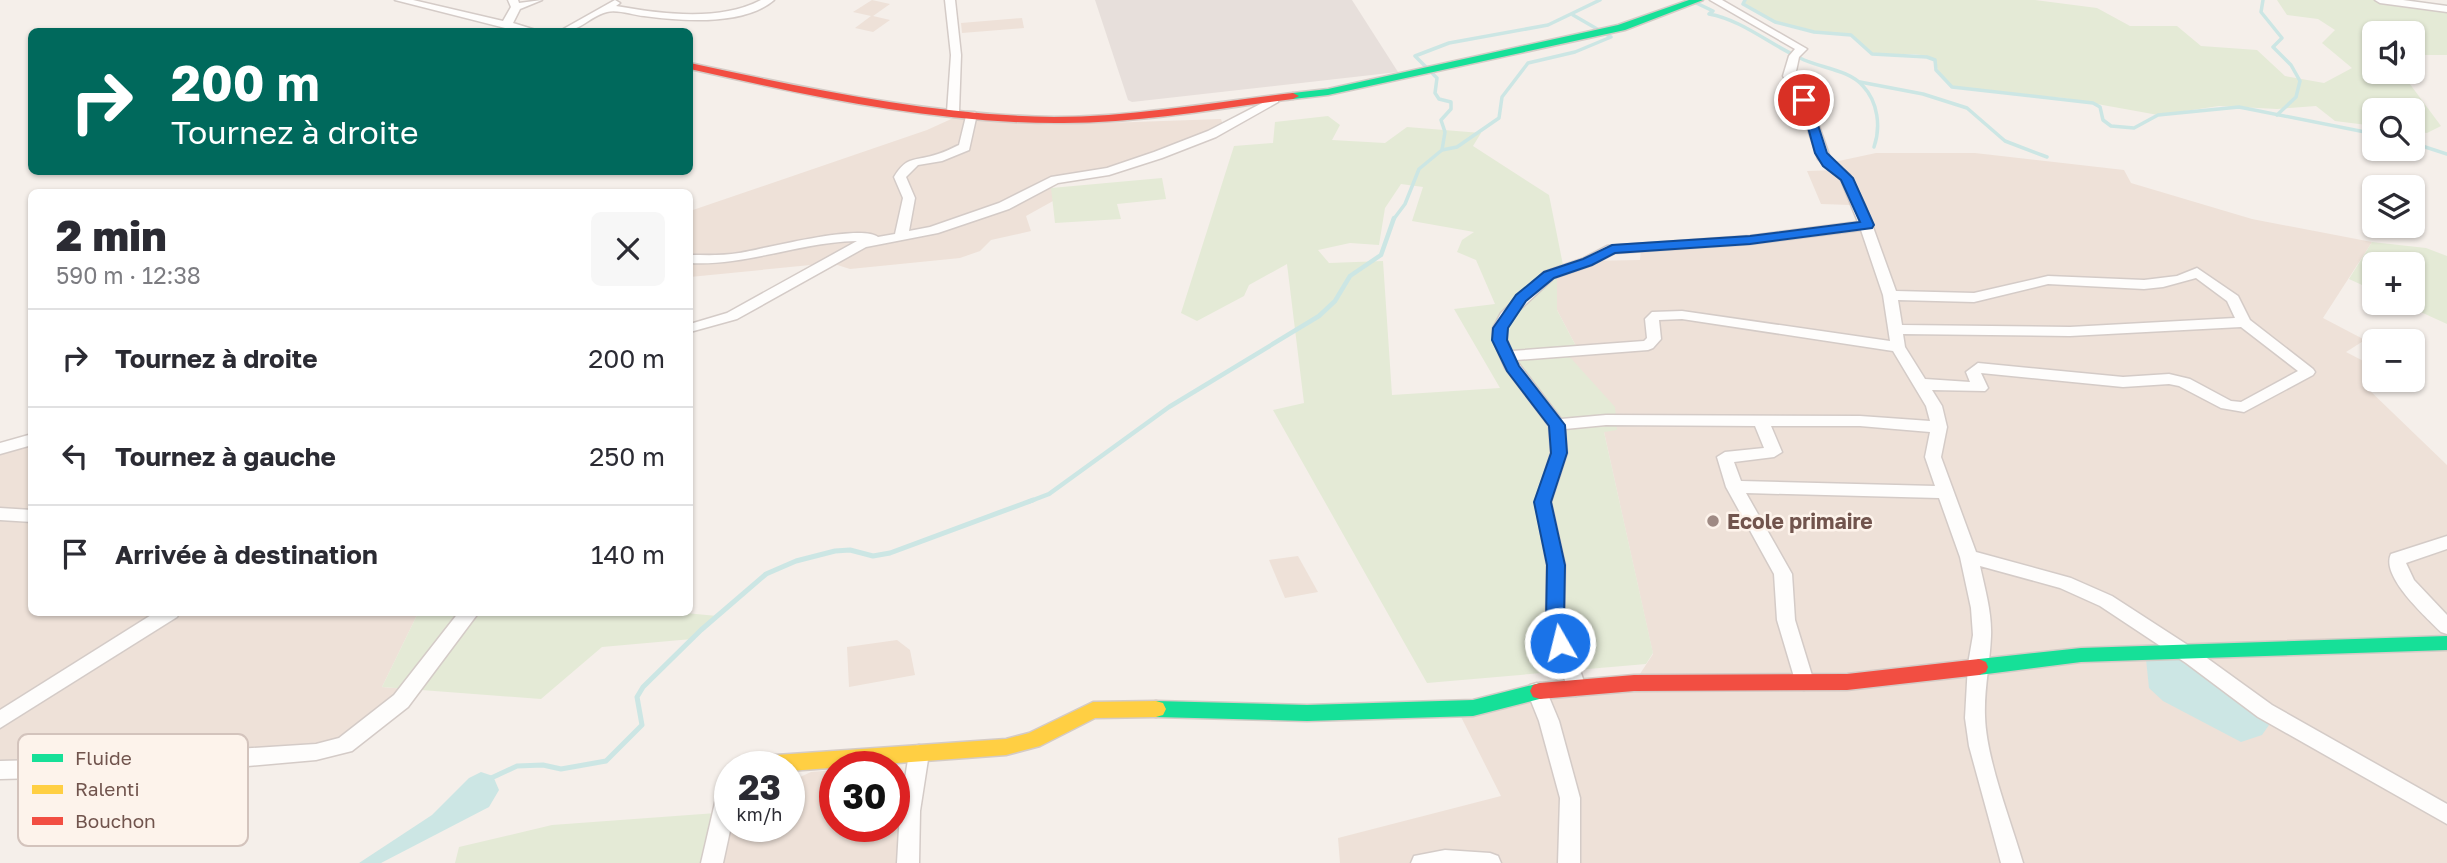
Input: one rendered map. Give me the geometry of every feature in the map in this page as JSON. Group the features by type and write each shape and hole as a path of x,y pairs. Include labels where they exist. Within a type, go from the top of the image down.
{"street":[{"path":"400,0 522,28"},
{"path":"506,24 514,4 537,0"},
{"path":"570,28 620,0"},
{"path":"607,8 660,14 736,13 753,10 769,0"},
{"path":"950,0 956,55 953,112"},
{"path":"1715,0 1802,49 1794,56 1789,76 1804,100 1821,153 1828,163 1846,178 1867,225 1890,295 1898,347 1934,406 1939,427 1933,457 1969,557 1982,635 1977,664 1975,718 1979,746 2012,863"},
{"path":"2380,0 2447,9"},
{"path":"693,67 751,80 953,112 1048,121 1081,120 1274,100 1621,28 1695,1"},
{"path":"693,259 734,258 829,238 880,238 933,230 1004,206 1055,180 1109,171 1158,155 1212,134 1274,100"},
{"path":"901,236 901,223 908,206 907,191 900,177 906,166 914,160 947,156 951,150 965,146 971,114"},
{"path":"1576,688 1555,622 1556,565 1543,502 1559,453 1557,425 1512,368 1500,340 1500,328 1521,298 1549,275 1587,262 1612,249 1750,240 1867,225"},
{"path":"693,327 732,316 820,270 850,250 880,238"},
{"path":"1890,295 1961,299 2002,293 2048,281 2149,282 2185,279 2197,272 2233,299 2244,323 2308,372 2244,407 2231,408 2192,385 2160,377 2123,382 1978,368 1973,373 1980,388 1920,384"},
{"path":"1508,356 1648,345 1654,339 1652,319 1657,315 1682,316 1898,347"},
{"path":"1895,329 1981,334 2140,331 2244,323"},
{"path":"1557,425 1605,420 1860,421 1939,427"},
{"path":"1761,421 1774,452 1726,455 1734,487 1783,574 1786,620 1804,682"},
{"path":"0,449 28,440"},
{"path":"1734,487 1945,492"},
{"path":"0,514 28,516"},
{"path":"2447,542 2410,553 2397,559 2396,565 2401,576 2447,627"},
{"path":"1969,557 2064,583 2106,601 2180,649 2265,711 2447,815"},
{"path":"0,720 166,616"},
{"path":"248,757 316,752 345,745 401,701 467,616"},
{"path":"805,762 1024,743 1093,710 1135,708 1307,713 1465,709 1537,691 1634,683 1847,682 1977,664 2180,649 2447,643"},
{"path":"1537,691 1556,743 1570,798 1569,863"},
{"path":"908,863 910,811 919,753"},
{"path":"0,770 18,770"},
{"path":"712,863 717,842"},
{"path":"1422,863 1445,860 1490,863"}],"shaded area":[{"path":"872,0 890,4 873,16 890,20 873,32 855,28 871,16 853,12"},
{"path":"1095,0 1352,0 1398,72 1132,102 1128,100"},
{"path":"1022,18 1024,28 962,33 961,23"},
{"path":"960,115 1048,125 1221,119 1225,131 1111,169 1052,179 1053,201 1026,216 1031,231 991,240 980,251 960,258 850,269 831,263 693,277 693,210 927,130"},
{"path":"1876,153 1975,153 2124,170 2131,183 2252,219 2372,242 2366,252 2362,252 2362,258 2323,318 2362,338 2362,342 2346,352 2362,360 2362,392 2371,392 2447,465 2447,863 1340,863 1338,838 1501,796 1457,709 1634,683 1653,654 1604,432 1568,354 1577,348 1557,310 1557,272 1582,261 1640,260 1641,246 1699,244 1859,224 1851,205 1821,204 1807,171 1837,170 1834,162"},
{"path":"28,438 28,616 417,616 382,687 418,690 348,742 248,749 248,734 18,734 18,766 0,767 0,448"},
{"path":"1298,556 1318,592 1285,598 1269,560"},
{"path":"897,640 910,650 915,675 849,687 847,647"},
{"path":"819,771 819,842 904,842 901,863 723,863 727,842 805,842 805,775"}],"green space":[{"path":"1745,0 2035,0 2097,8 2130,26 2177,26 2201,46 2257,50 2285,76 2324,83 2352,68 2322,43 2335,30 2318,19 2287,15 2277,0 2388,0 2447,8 2447,55 2425,55 2425,21 2362,21 2362,84 2410,84 2420,98 2362,98 2362,124 2335,121 2316,106 2277,109 2219,106 2158,115 2064,98 1956,88 1941,75 1935,60 1912,54 1872,54 1851,35 1814,32 1775,22 1743,4"},
{"path":"2425,104 2441,126 2425,133"},
{"path":"1328,116 1340,125 1332,140 1385,143 1407,127 1481,133 1473,146 1549,195 1564,270 1557,273 1557,310 1577,348 1568,355 1615,407 1617,430 1604,432 1653,653 1646,664 1427,683 1273,410 1304,403 1287,264 1249,285 1244,296 1197,321 1181,313 1234,146 1273,143 1275,122","holes":["1401,184 1423,187 1412,221 1474,232 1462,240 1457,252 1476,260 1495,304 1454,309 1500,388 1392,395 1383,261 1329,263 1318,250 1350,243 1379,245 1385,208"]},
{"path":"1162,178 1166,199 1117,204 1121,219 1055,223 1051,188"},
{"path":"2372,242 2426,248 2447,256 2447,324 2425,314 2425,252 2366,252"},
{"path":"2362,258 2362,285 2349,279"},
{"path":"693,614 717,616 692,639 602,647 541,699 382,687 417,616 693,616"},
{"path":"714,813 714,842 726,842 723,863 455,863 459,847 552,825"}],"water":[{"path":"2177,658 2261,717 2269,725 2262,735 2241,742 2163,701 2149,688 2146,659"},
{"path":"481,772 493,776 499,790 489,807 381,863 359,863 432,815 469,778"}],"waterway":[{"path":"1442,150 1445,132 1441,120 1451,109 1451,102 1439,99 1435,93 1437,78 1415,56 1449,43 1548,25 1600,0"},
{"path":"1690,0 1713,11 1709,14 1733,21 1800,58 1857,80 1868,92 1875,107 1878,123 1874,147"},
{"path":"1745,0 1743,4 1775,22 1814,32 1851,35 1872,54 1927,57 1935,60 1936,70 1952,87 2093,103 2100,107 2103,120 2111,126 2134,128 2158,115 2239,107 2277,115"},
{"path":"2263,0 2261,12 2282,38 2273,47 2291,65 2300,81 2296,97 2277,115"},
{"path":"1442,150 1457,147 1499,118 1502,97 1528,63 1575,52 1611,37 1573,15"},
{"path":"1860,82 1923,94 1967,108 2005,141 2047,157"},
{"path":"2277,115 2362,131"},
{"path":"2425,147 2447,154"},
{"path":"1394,219 1405,204 1419,169 1442,150"},
{"path":"1028,502 1049,494 1169,407 1319,316 1335,301 1350,276 1381,255 1394,219"},
{"path":"489,779 517,766 543,765 561,769 606,761 642,725 637,697 643,687 701,630 766,574 796,561 835,551 850,550 873,556 890,553 1033,500"}],"traffic: fast":[{"path":"1293,96 1328,92 1621,28 1698,0"},
{"path":"1979,667 2081,655 2447,643"},
{"path":"1156,709 1307,713 1473,708 1540,691"}],"traffic: slow":[{"path":"805,762 1006,747 1033,740 1093,710 1156,709"}],"traffic: jam":[{"path":"693,67 871,102 964,115 1010,118 1113,118 1293,96"},
{"path":"1540,691 1634,683 1847,682 1979,667"}],"place":[{"name":"Ecole primaire","path":"1713,521"}],"route":[{"path":"1560,643 1555,622 1556,565 1543,502 1559,453 1557,425 1512,368 1500,340 1500,328 1521,298 1549,275 1587,262 1612,249 1750,240 1867,225 1846,178 1828,163 1821,153 1804,100"}]}
